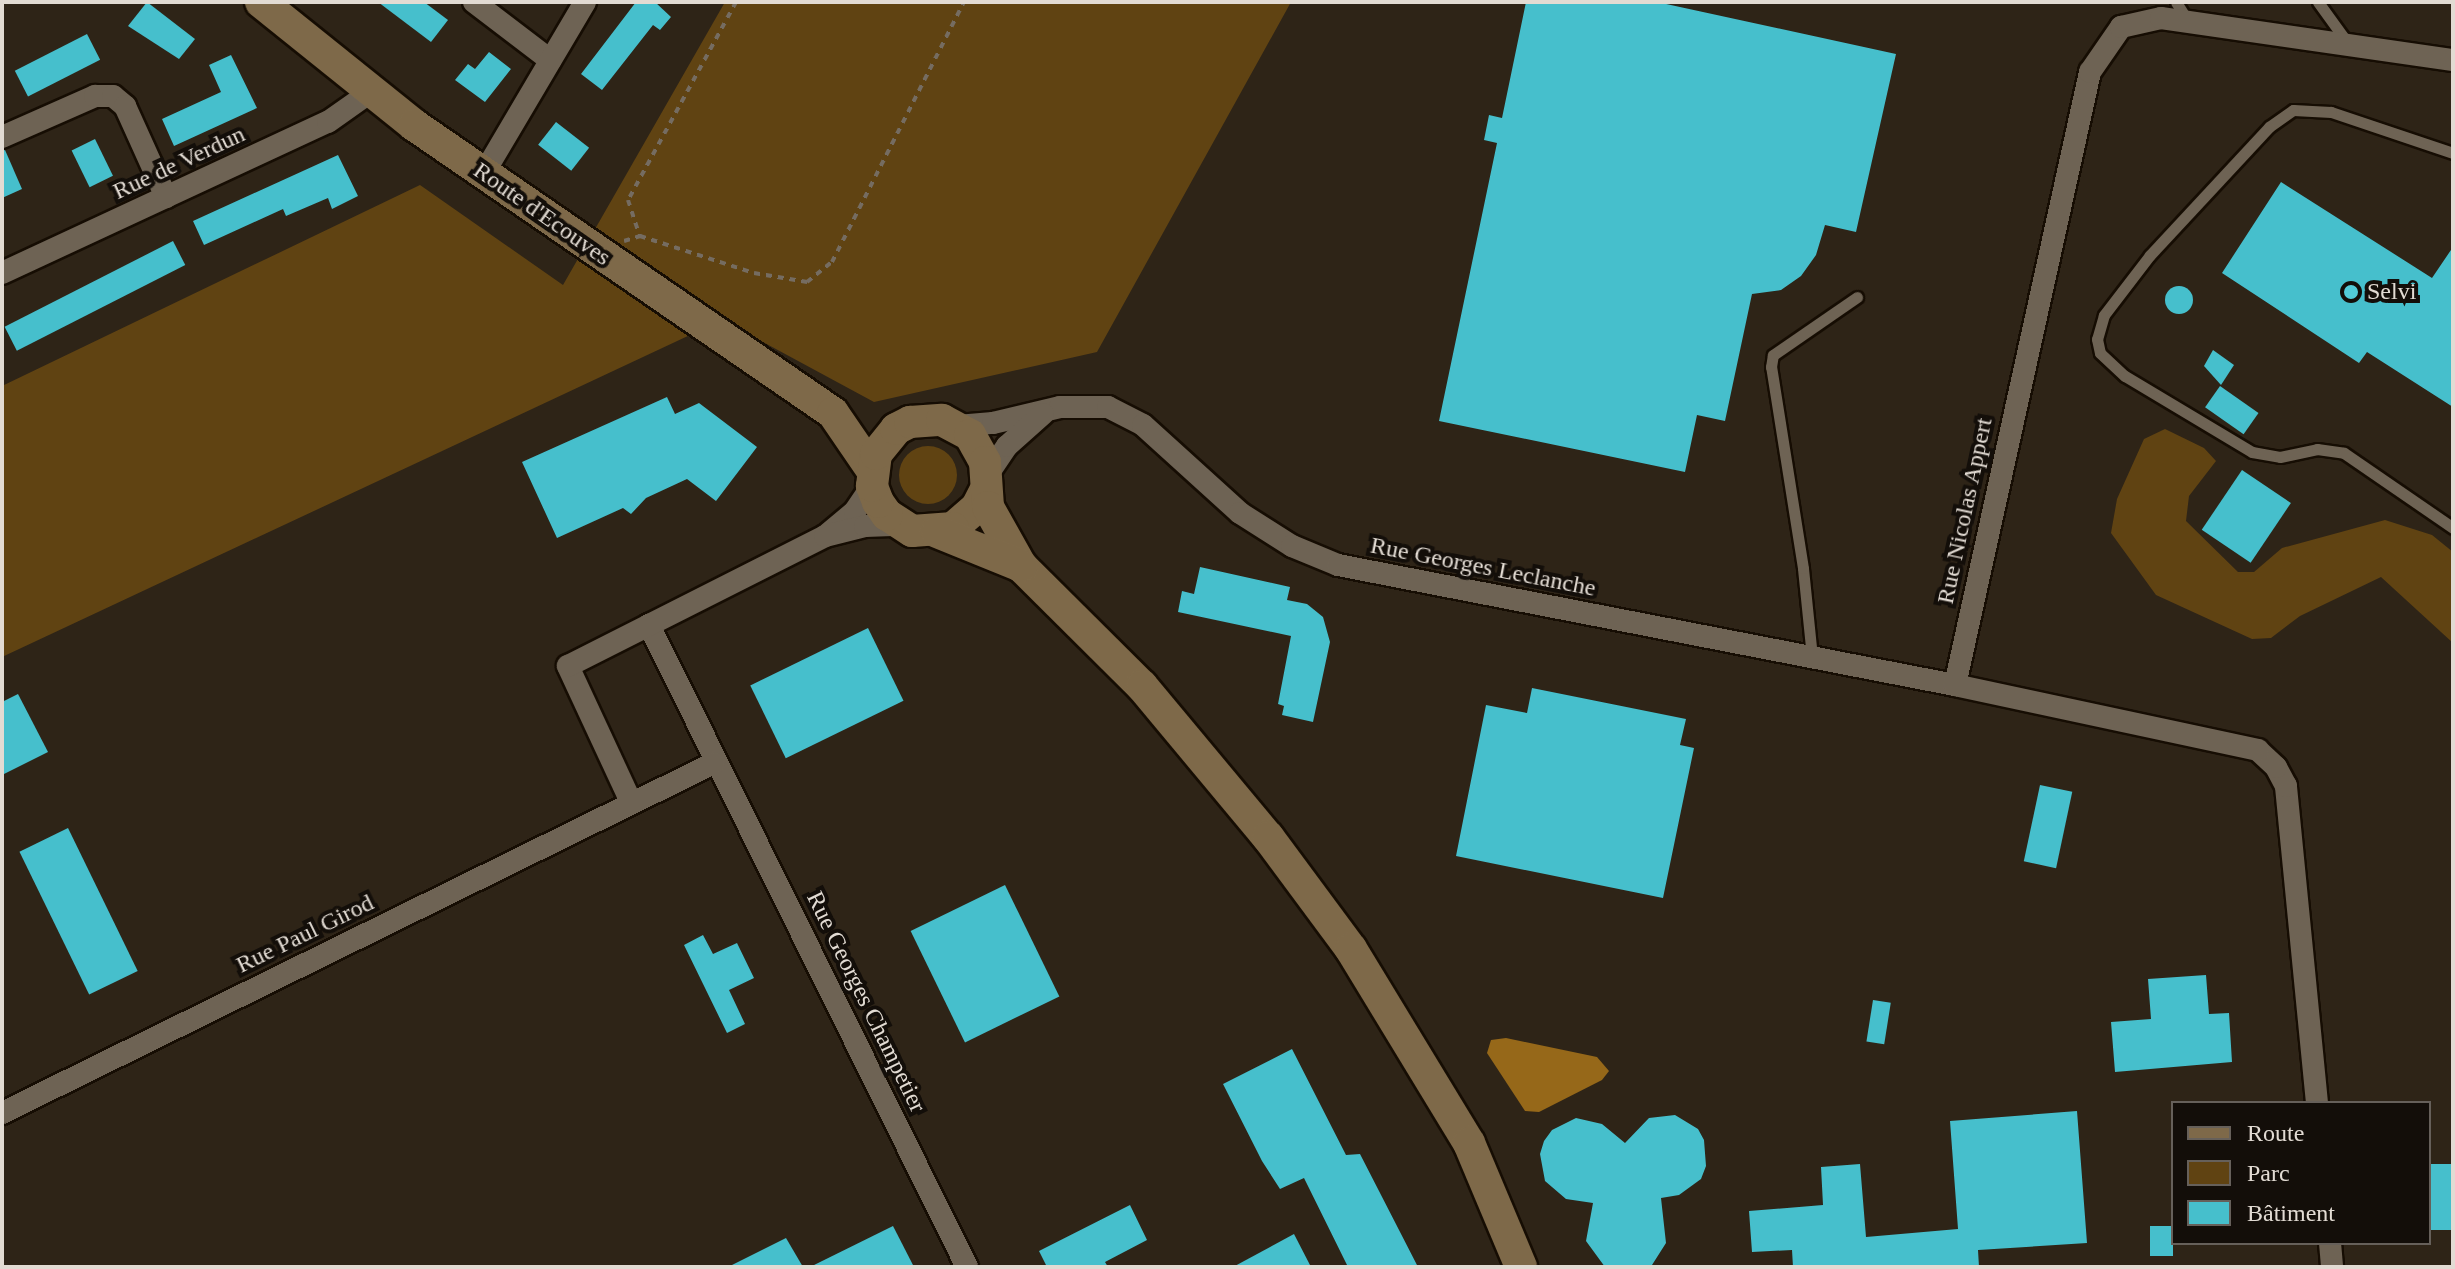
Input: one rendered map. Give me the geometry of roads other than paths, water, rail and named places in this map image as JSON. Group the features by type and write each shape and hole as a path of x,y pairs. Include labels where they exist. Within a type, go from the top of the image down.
{"main road":[{"name":"Route d'Ecouves","path":"261,2 372,91 484,173 833,413"},
{"path":"833,413 896,429 926,419 957,426 979,448 985,485 998,530 1021,566 1142,686 1268,837 1351,949 1469,1143 1522,1260"},
{"path":"833,413 872,478 878,502 900,525 937,532 1021,566"},
{"path":"872,478 876,454 896,429"},
{"path":"937,532 966,519 985,485"}],"street":[{"path":"474,2 550,60"},
{"path":"484,173 585,2"},
{"name":"Rue Nicolas Appert","path":"1955,685 2090,72 2121,27 2161,18 2453,60"},
{"name":"Rue de Verdun","path":"2,273 328,122 372,91"},
{"path":"2,137 95,96 113,96 125,106 166,197"},
{"name":"Rue Georges Leclanche","path":"957,426 1092,405 1124,413 1240,513 1292,546 1338,565 1955,685"},
{"path":"985,485 1007,446 1047,411"},
{"path":"825,536 855,511 872,478"},
{"path":"714,763 631,802 568,666 825,536 865,526 900,525"},
{"name":"Rue Georges Champetier","path":"649,625 714,763 967,1267"},
{"path":"1955,685 2258,750 2276,767 2286,786 2317,1101"},
{"name":"Rue Paul Girod","path":"2,1113 631,802"},
{"path":"2330,1245 2332,1267"}],"lane":[{"path":"2176,2 2188,21"},
{"path":"2318,2 2350,46"},
{"path":"2453,153 2331,112 2293,110 2269,127 2150,255 2104,315 2097,339 2100,353 2125,376 2252,452 2280,457 2317,449 2344,453 2453,528"},
{"path":"1812,657 1803,568 1771,367 1773,355 1857,297"}],"place":[{"name":"Selvi","path":"2351,292"}]}
